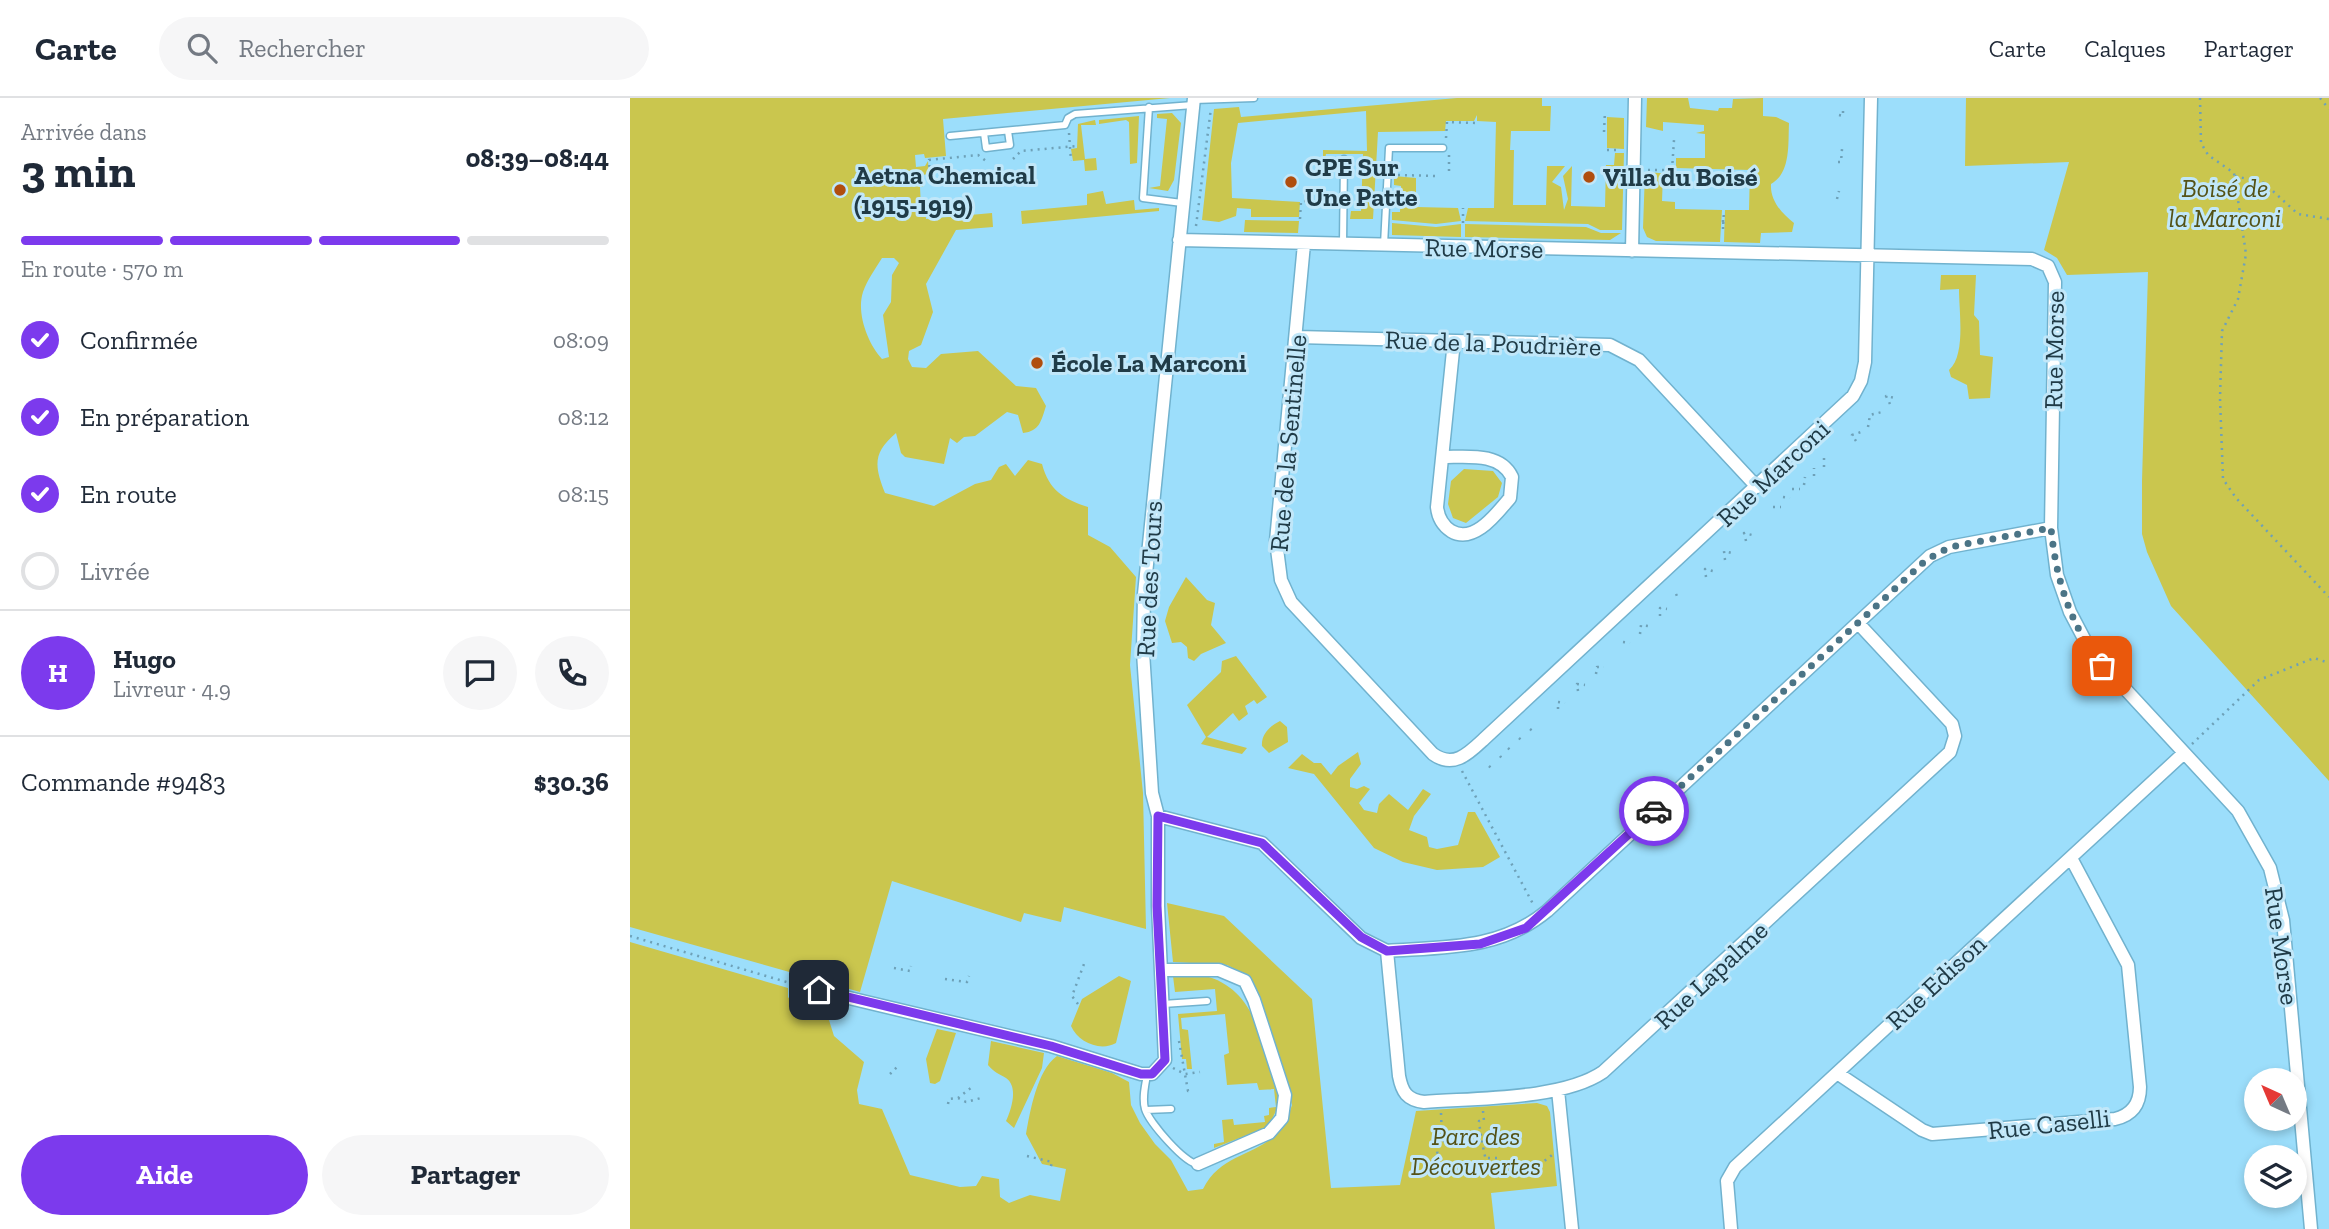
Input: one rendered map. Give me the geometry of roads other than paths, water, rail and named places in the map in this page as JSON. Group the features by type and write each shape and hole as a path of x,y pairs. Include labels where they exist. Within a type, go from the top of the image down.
{"street":[{"path":"1632,251 1635,98"},
{"name":"Rue Marconi","path":"1469,752 1845,406 1859,386 1865,362 1871,98"},
{"name":"Rue des Tours","path":"1147,1075 1158,1070 1165,1060 1158,816 1152,793 1143,613 1193,101"},
{"name":"Rue Morse","path":"1179,240 2042,262 2052,271 2055,282 2051,528 2059,583 2082,637 2102,666 2187,749 2243,818 2265,857 2276,886 2283,920 2311,1229"},
{"name":"Rue de la Sentinelle","path":"1304,244 1276,541 1285,591 1433,754 1451,761 1469,752"},
{"name":"Rue de la Poudrière","path":"1297,337 1598,343 1626,352 1639,360 1757,487"},
{"path":"1443,457 1493,460 1504,465 1512,477 1510,498 1473,533 1454,532 1438,516 1436,502 1454,341"},
{"path":"1158,816 1262,843 1361,937 1387,951 1480,944 1526,928 1939,551 2051,528"},
{"name":"Rue Lapalme","path":"1387,951 1399,1076 1406,1096 1424,1102 1558,1090 1589,1081 1620,1059 1950,752 1955,736 1952,724 1858,623"},
{"name":"Rue Edison","path":"1731,1229 1727,1188 1731,1172 2187,749"},
{"name":"Rue Caselli","path":"1837,1073 1932,1134 2115,1119 2131,1112 2138,1102 2140,1087 2128,965 2071,858"},
{"path":"1161,971 1219,970 1245,981 1254,1000 1285,1095 1282,1118 1269,1133 1198,1164"},
{"path":"803,987 1051,1046 1147,1075"},
{"path":"1558,1090 1572,1229"}],"lane":[{"path":"950,136 1065,125 1068,118 1075,114 1193,101 1254,98"},
{"path":"1149,107 1143,198 1182,203"},
{"path":"984,133 986,148 1010,145 1008,131"},
{"path":"1384,245 1389,148 1445,148"},
{"path":"1343,245 1344,159"},
{"path":"1163,1004 1207,1001"},
{"path":"1147,1075 1146,1110 1186,1161 1198,1164"},
{"path":"1146,1110 1171,1109"}],"place":[{"name":"Villa du Boisé","path":"1589,177"},
{"name":"CPE Sur Une Patte","path":"1291,182"},
{"name":"Aetna Chemical (1915-1919)","path":"840,190"},
{"name":"École La Marconi","path":"1037,363"}],"park label":[{"name":"Boisé de la Marconi","path":"2225,203"},
{"name":"Parc des Découvertes","path":"1476,1151"}]}
